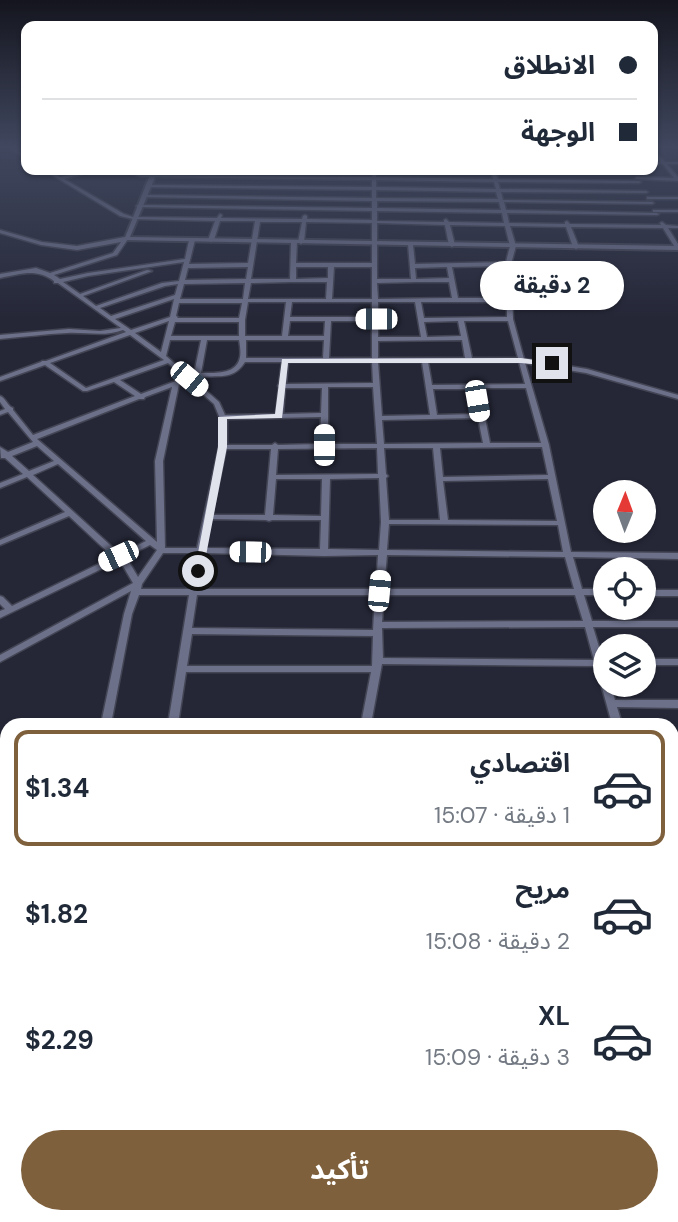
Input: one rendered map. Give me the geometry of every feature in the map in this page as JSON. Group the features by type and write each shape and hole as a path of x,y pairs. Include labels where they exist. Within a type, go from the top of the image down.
{"street":[{"path":"105,205 133,218 678,227"},
{"path":"212,240 223,205"},
{"path":"293,281 293,265 307,205"},
{"path":"367,718 378,665 377,629 385,522 375,361 377,339 373,265 376,205"},
{"path":"442,205 452,245"},
{"path":"502,205 513,246 508,264 510,319 545,445 568,555 593,638"},
{"path":"562,205 576,247"},
{"path":"653,205 678,248"},
{"path":"0,276 32,270 50,275 115,254 138,206 504,213 678,211"},
{"path":"137,588 118,556 2,454 193,377 224,375 238,368 243,360 244,301 258,220"},
{"path":"0,231 41,243 77,248 124,239 678,248"},
{"path":"166,359 192,240"},
{"path":"410,245 414,281"},
{"path":"56,282 91,271 186,263 250,265"},
{"path":"413,266 508,264"},
{"path":"293,265 373,265"},
{"path":"449,265 455,300"},
{"path":"78,296 160,266"},
{"path":"329,301 331,266"},
{"path":"91,271 112,284"},
{"path":"50,275 56,282 193,377 217,403 223,417 223,447 201,551 174,718"},
{"path":"128,279 140,292"},
{"path":"95,308 140,292 182,282 330,281"},
{"path":"374,281 451,281"},
{"path":"131,296 147,306"},
{"path":"111,318 178,298 244,301 509,300"},
{"path":"285,338 289,301"},
{"path":"418,301 424,339"},
{"path":"0,379 128,330 174,318 242,320"},
{"path":"288,319 376,319"},
{"path":"326,361 328,319"},
{"path":"421,320 510,319"},
{"path":"461,320 469,361"},
{"path":"0,337 69,331 100,333 128,330"},
{"path":"170,338 327,338"},
{"path":"193,377 204,338"},
{"path":"377,339 464,338"},
{"path":"44,362 81,389 115,380 166,359"},
{"path":"243,360 521,360 587,371 678,397"},
{"path":"279,416 285,361"},
{"path":"425,361 435,416"},
{"path":"115,380 142,398"},
{"path":"107,718 128,614 137,588 161,550 159,461 176,384"},
{"path":"324,445 325,385"},
{"path":"281,386 377,385"},
{"path":"475,386 487,445"},
{"path":"430,387 528,386"},
{"path":"0,398 35,440 161,550 678,556"},
{"path":"0,413 11,409"},
{"path":"223,417 324,415"},
{"path":"380,418 480,416"},
{"path":"269,519 275,445"},
{"path":"223,447 545,445"},
{"path":"436,446 444,522"},
{"path":"0,486 60,461"},
{"path":"272,477 384,476"},
{"path":"324,553 326,477"},
{"path":"441,479 550,477"},
{"path":"0,543 70,513"},
{"path":"209,517 325,518"},
{"path":"385,522 560,523"},
{"path":"0,615 150,542"},
{"path":"0,659 137,588 195,592 593,592"},
{"path":"656,593 678,593"},
{"path":"0,598 11,610"},
{"path":"188,631 678,624"},
{"path":"656,662 678,662"},
{"path":"182,668 593,663"},
{"path":"609,697 615,718"},
{"path":"610,703 678,704"}],"route":[{"path":"198,571 223,447 223,417 279,416 285,361 521,360 552,363"}]}
